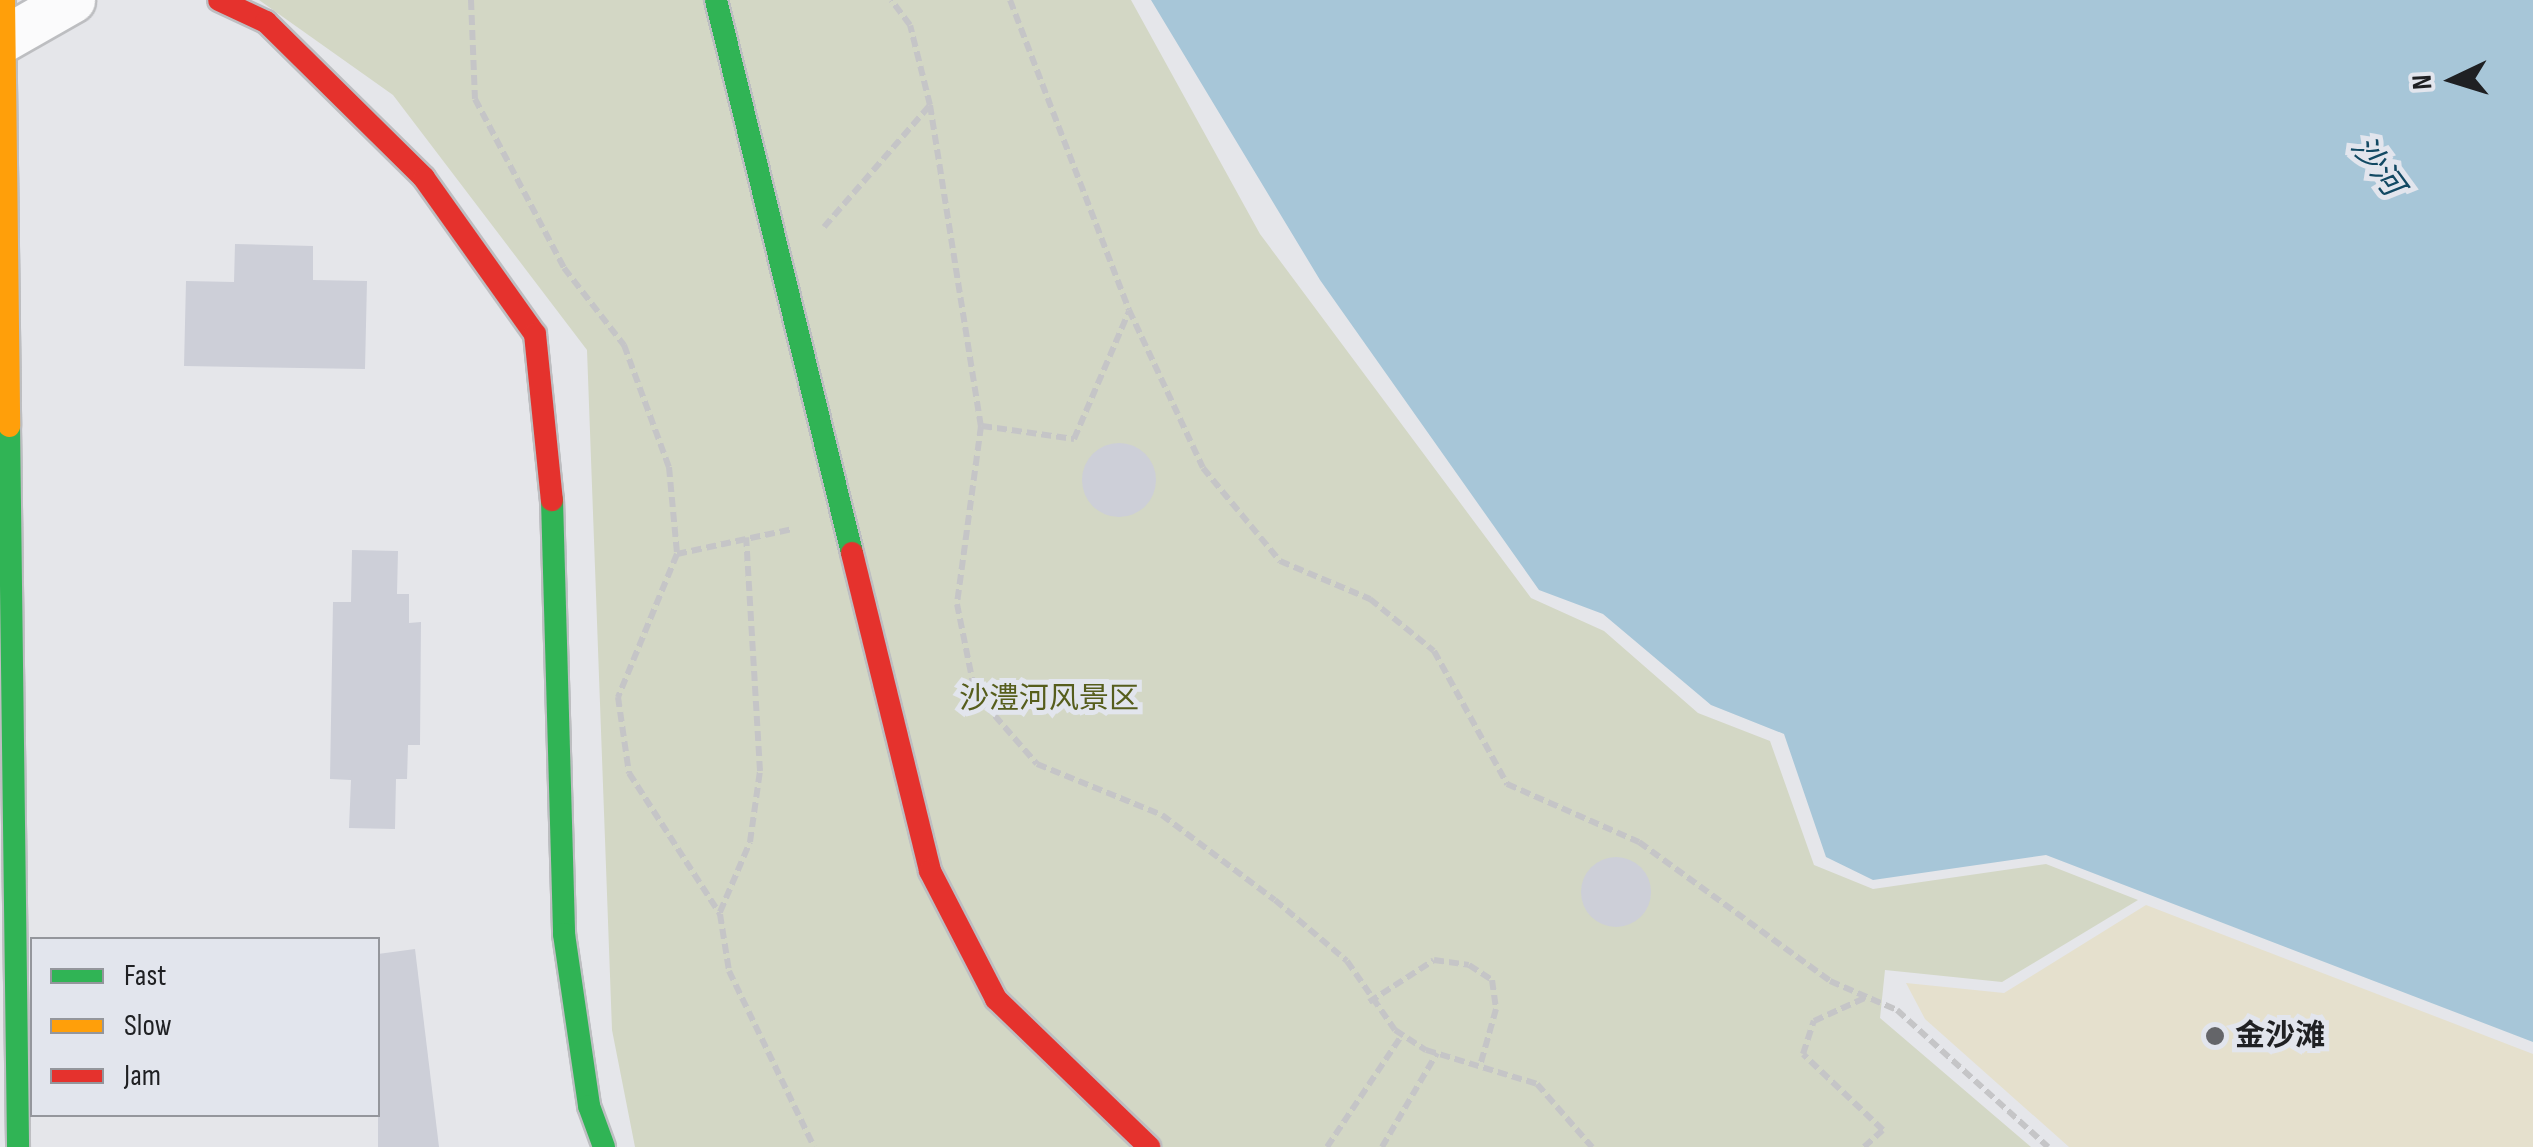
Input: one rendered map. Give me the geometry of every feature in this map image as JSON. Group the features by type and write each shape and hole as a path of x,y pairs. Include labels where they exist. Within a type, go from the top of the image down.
{"street":[{"path":"18,1147 3,28 72,0"},
{"path":"219,0 266,22 424,178 535,334 560,572 564,934 589,1106 604,1147"},
{"path":"716,0 839,522 930,871 996,1000 1149,1147"}],"path":[{"path":"471,0 474,100 564,268 645,385 668,467 677,554 618,697 630,772 720,914 729,971 814,1147"},
{"path":"892,0 910,25 930,105 981,426 956,604 975,693 1037,764 1162,814 1275,900 1347,961 1369,1002 1402,1035 1437,1053 1537,1084 1592,1147"},
{"path":"1010,0 1129,310 1203,468 1280,561 1370,600 1434,651 1507,784 1639,842 1830,981 1897,1010 2048,1147"},
{"path":"783,273 930,105"},
{"path":"981,426 1074,439 1129,310"},
{"path":"677,554 746,537 839,522"},
{"path":"720,914 750,842 760,770 746,537"},
{"path":"1369,1002 1434,960 1469,965 1492,980 1496,1008 1480,1066"},
{"path":"1864,1147 1883,1130 1803,1054 1814,1022 1867,997"},
{"path":"1327,1147 1402,1035"},
{"path":"1382,1147 1437,1053"}],"green space":[{"name":"沙澧河风景区","path":"259,0 1131,0 1260,234 1531,598 1604,631 1698,713 1770,741 1814,865 1873,889 2046,864 2138,900 2002,982 1885,970 1880,1018 2031,1147 635,1147 612,1030 587,350 393,95"}],"sand":[{"name":"金沙滩","path":"2146,905 2533,1054 2533,1147 2069,1147 1925,1019 1906,983 2004,993"}],"water":[{"name":"沙河","path":"1151,0 2533,0 2533,1042 2046,855 1873,880 1826,857 1784,734 1711,705 1603,614 1539,590 1320,280"}],"building":[{"path":"235,244 313,246 313,280 367,281 365,369 184,366 186,281 234,282"},
{"path":"1119,443 1133,445 1145,454 1154,466 1154,494 1145,506 1133,515 1119,517 1105,515 1093,506 1084,494 1082,480 1084,466 1093,454 1105,445"},
{"path":"352,550 398,551 397,594 409,594 409,623 421,622 420,745 408,745 407,779 396,779 395,829 349,828 351,780 330,779 333,602 351,602"},
{"path":"1616,857 1641,867 1651,892 1641,917 1616,927 1591,917 1581,892 1591,867"},
{"path":"415,949 439,1147 378,1147 380,954"}],"traffic: fast":[{"path":"716,0 852,553"},
{"path":"9,426 18,1147"},
{"path":"552,500 564,934 589,1106 604,1147"}],"traffic: slow":[{"path":"4,0 9,426"}],"traffic: jam":[{"path":"219,0 266,22 424,178 535,334 552,500"},
{"path":"852,553 930,871 996,999 1149,1147"}],"place":[{"name":"金沙滩","path":"2215,1036"}]}
